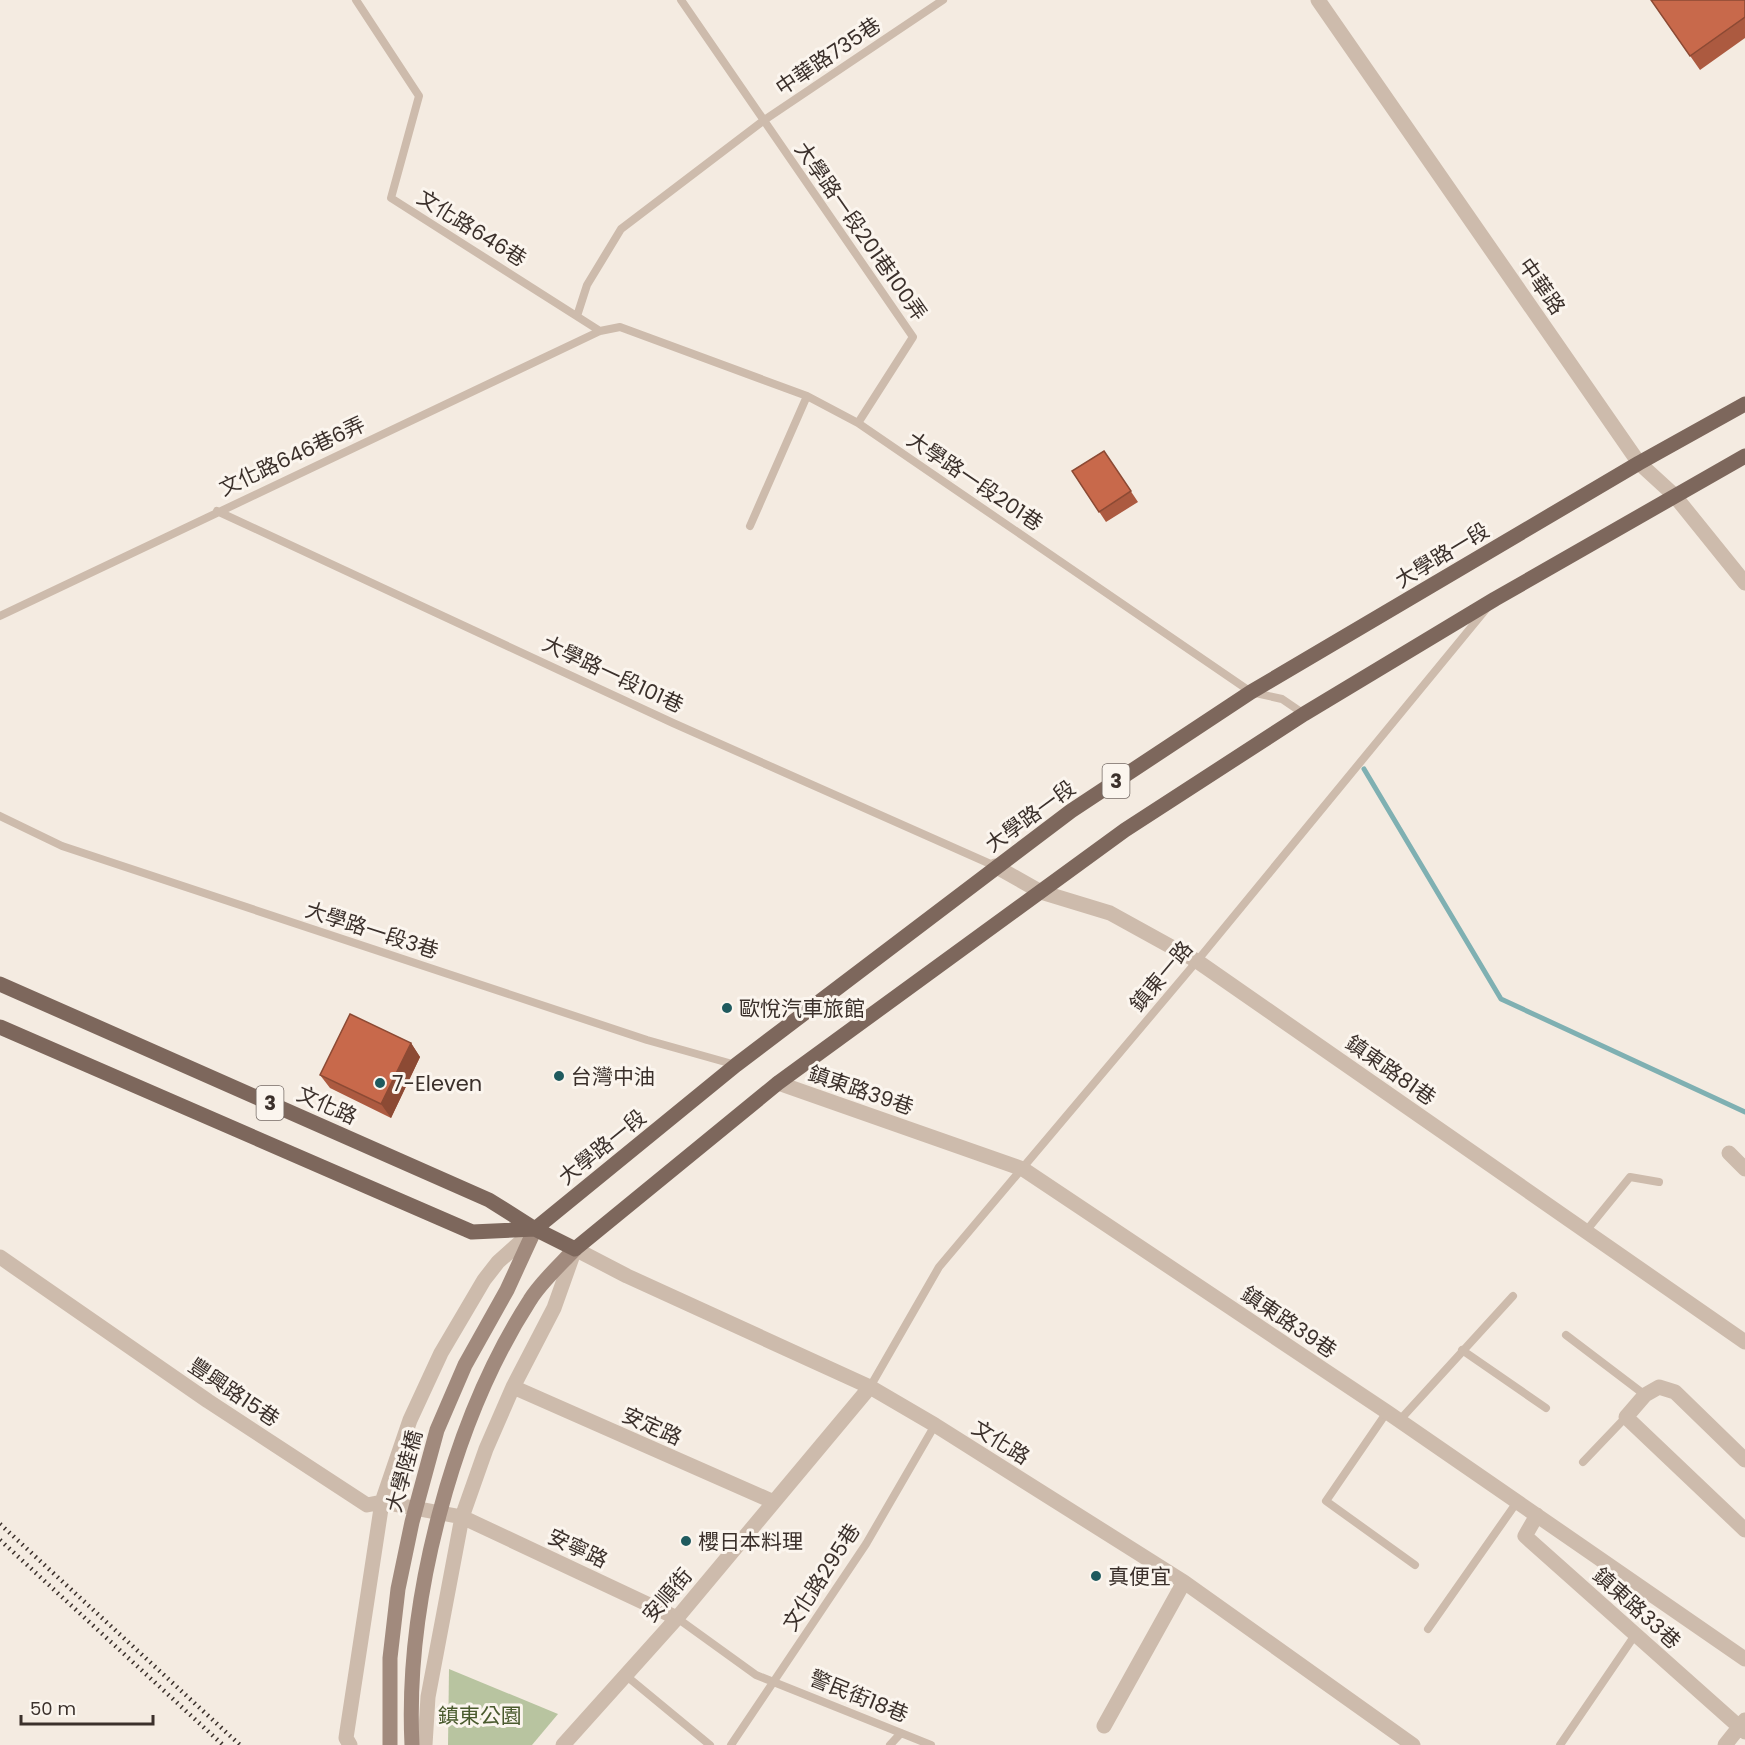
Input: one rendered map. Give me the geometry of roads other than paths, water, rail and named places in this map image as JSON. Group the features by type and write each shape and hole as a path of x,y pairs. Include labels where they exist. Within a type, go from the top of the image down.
{"main road":[{"name":"大學路一段","path":"535,1228 736,1065 995,866 1071,811 1251,692 1639,463 1745,404"},
{"name":"3","path":"575,1249 778,1083 1125,830 1304,714 1495,599 1745,456"},
{"name":"文化路","path":"0,984 489,1200 575,1249"},
{"name":"3","path":"0,1027 472,1232 535,1228"}],"street":[{"name":"中華路","path":"1318,0 1639,463 1674,495 1745,583"},
{"name":"鎮東路81巷","path":"995,866 1041,892 1110,913 1197,961 1745,1342"},
{"name":"鎮東路39巷","path":"778,1083 1023,1169 1537,1515 1745,1659"},
{"path":"1729,1153 1745,1169"},
{"name":"大學陸橋","path":"390,1745 390,1658 398,1589 412,1522 437,1430 465,1365 507,1290 535,1228"},
{"path":"350,1745 346,1738 382,1502 410,1420 441,1353 484,1280 498,1262 535,1228"},
{"path":"412,1745 411,1712 419,1612 434,1538 463,1440 489,1376 530,1299 575,1249"},
{"path":"425,1745 428,1696 462,1518 486,1449 513,1387 554,1308 575,1249"},
{"name":"文化路","path":"575,1249 627,1276 870,1387 935,1425 1184,1582 1413,1745"},
{"name":"豐興路15巷","path":"0,1257 208,1401 367,1505 382,1502 462,1518"},
{"name":"安定路","path":"513,1387 774,1502"},
{"name":"安順街","path":"563,1745 624,1674 677,1618 870,1387"},
{"path":"1745,1460 1675,1392 1659,1387 1646,1395 1626,1417 1745,1530"},
{"name":"鎮東路33巷","path":"1537,1515 1525,1536 1635,1635 1743,1726"},
{"name":"安寧路","path":"462,1518 677,1618"},
{"path":"1104,1726 1184,1582"},
{"path":"1725,1745 1743,1726"}],"lane":[{"name":"文化路646巷","path":"356,0 419,96 391,198 600,331"},
{"name":"大學路一段201巷100弄","path":"681,0 913,337 858,423"},
{"name":"中華路735巷","path":"763,121 943,0"},
{"path":"577,316 587,285 621,230 763,121"},
{"name":"大學路一段201巷","path":"600,331 620,327 807,396 858,423 1251,692 1282,699 1304,714"},
{"name":"文化路646巷6弄","path":"0,616 600,331"},
{"path":"750,526 807,396"},
{"name":"大學路一段101巷","path":"217,511 261,529 673,723 995,866"},
{"name":"鎮東一路","path":"870,1387 939,1267 1197,961 1495,599"},
{"name":"大學路一段3巷","path":"0,816 62,846 647,1040 736,1065"},
{"path":"1586,1231 1630,1177 1659,1182"},
{"path":"1415,1564 1326,1501 1392,1417 1462,1350 1513,1296"},
{"path":"1566,1335 1646,1395"},
{"path":"1462,1350 1546,1408"},
{"path":"1583,1462 1626,1417"},
{"name":"文化路295巷","path":"731,1745 866,1544 935,1425"},
{"path":"1428,1629 1517,1502"},
{"name":"警民街18巷","path":"677,1618 756,1675 931,1745"},
{"path":"1560,1745 1635,1635"},
{"path":"624,1674 710,1745"},
{"path":"890,1745 901,1733"}],"waterway":[{"path":"1364,769 1501,999 1745,1112"}],"railway":[{"path":"0,1524 240,1745"},
{"path":"0,1540 223,1745"}],"place":[{"name":"歐悅汽車旅館","path":"727,1008"},
{"name":"台灣中油","path":"559,1076"},
{"name":"7-Eleven","path":"380,1083"},
{"name":"櫻日本料理","path":"686,1541"},
{"name":"真便宜","path":"1096,1576"}],"park label":[{"name":"鎮東公園","path":"480,1715"}]}
